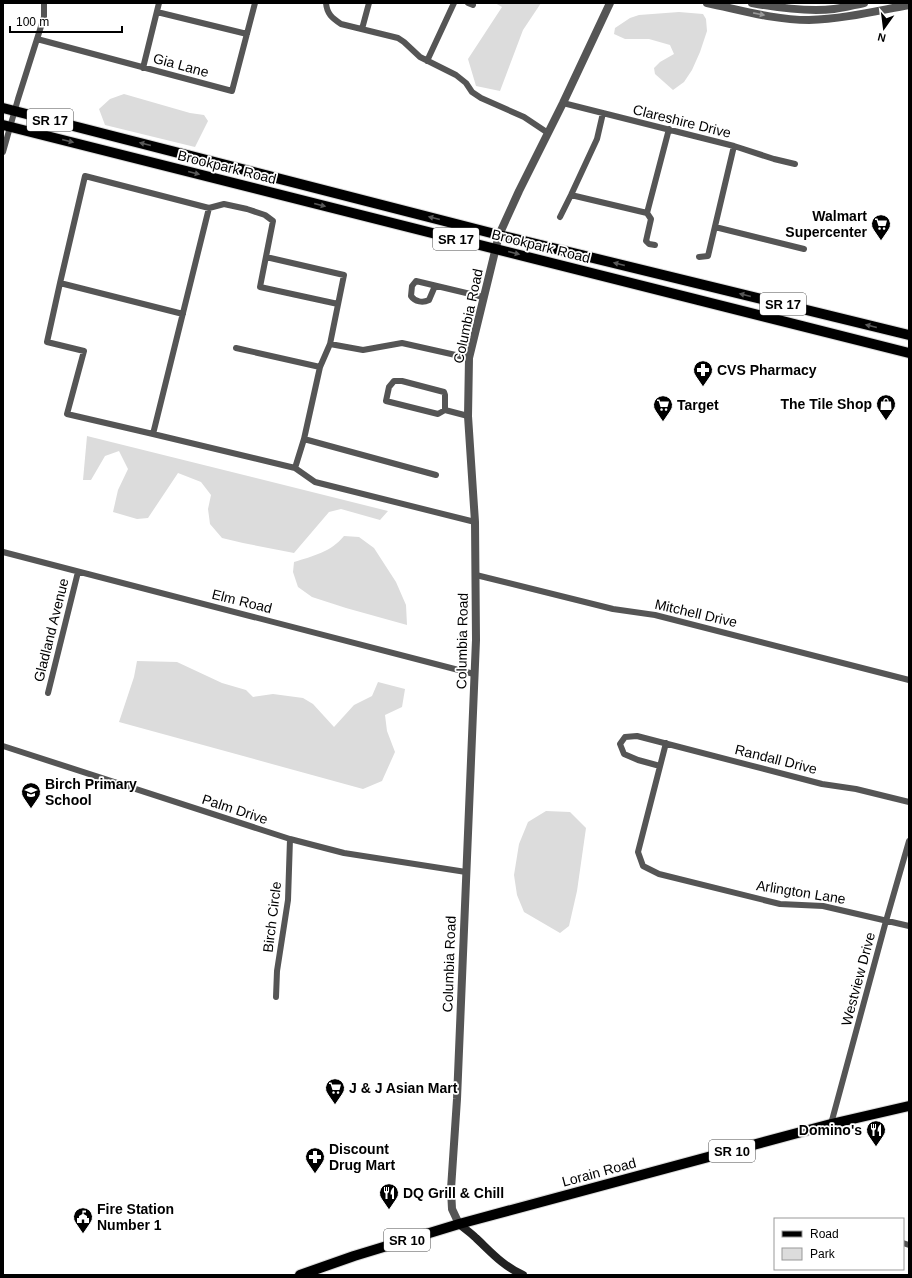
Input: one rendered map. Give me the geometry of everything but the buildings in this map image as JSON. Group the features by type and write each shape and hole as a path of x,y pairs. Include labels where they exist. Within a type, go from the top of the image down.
{"main road":[{"name":"Brookpark Road","path":"3,108 499,235 909,335"},
{"name":"Brookpark Road","path":"7,126 909,353"},
{"name":"Lorain Road","path":"300,1275 354,1256 459,1224 831,1124 909,1106"},
{"name":"Columbia Road","path":"459,1224 506,1266 523,1275"}],"street":[{"path":"143,68 159,3"},
{"name":"Gia Lane","path":"37,39 232,91 255,3"},
{"path":"326,3 329,14 333,19 341,24 398,38 420,57 456,75 466,83 472,92 481,98 524,117 548,133"},
{"path":"362,29 368,3"},
{"path":"427,61 454,3"},
{"name":"Columbia Road","path":"459,1224 452,1209 451,1188 457,1099 474,674 476,575 476,522 468,416 469,358 499,235 610,3"},
{"path":"707,3 758,15 808,20 831,18 909,5"},
{"path":"752,3 786,8 818,10 834,9 864,3"},
{"path":"3,152 7,126 14,111 44,17 44,4"},
{"path":"157,12 247,34"},
{"name":"Clareshire Drive","path":"563,103 734,146 795,164"},
{"path":"560,217 572,195 597,139 603,113"},
{"path":"655,245 649,244 646,241 650,219 647,213 669,129"},
{"path":"699,257 708,256 734,146"},
{"path":"338,304 260,287 273,221 265,215 224,204 209,208 85,176 47,342 84,351 67,414 295,468 315,482 476,522"},
{"path":"572,195 647,213"},
{"path":"153,434 209,208"},
{"path":"715,227 804,249"},
{"path":"266,256 344,275 330,344 320,367 304,440 295,468"},
{"path":"60,283 183,314"},
{"path":"435,286 483,297"},
{"path":"330,344 363,350 402,343 469,358"},
{"path":"236,348 320,367"},
{"path":"445,410 444,392 394,380 389,387 386,401 438,414 445,410 468,416"},
{"path":"304,440 436,474"},
{"name":"Elm Road","path":"3,552 474,674"},
{"name":"Gladland Avenue","path":"48,694 78,572"},
{"name":"Mitchell Drive","path":"476,575 613,609 655,615 909,680"},
{"name":"Randall Drive","path":"660,766 638,760 624,754 620,744 625,737 637,736 822,784 856,789 909,802"},
{"path":"660,766 666,743"},
{"name":"Palm Drive","path":"3,746 290,839 344,853 466,872"},
{"name":"Arlington Lane","path":"660,766 638,852 644,866 659,874 780,904 823,906 909,926"},
{"name":"Birch Circle","path":"276,997 277,971 288,900 290,839"},
{"name":"Westview Drive","path":"831,1124 909,841"}],"green space":[{"path":"495,3 541,3 523,30 500,91 476,86 468,59 502,7"},
{"path":"679,12 703,14 706,19 707,31 692,70 684,82 673,90 655,74 654,68 660,62 674,54 670,45 649,39 625,39 614,34 615,28 630,18 639,15"},
{"path":"124,94 190,113 204,115 208,121 195,147 105,125 99,109 110,99"},
{"path":"87,436 388,511 380,520 341,509 329,512 294,553 222,538 210,524 208,509 211,495 201,482 178,473 148,518 137,519 113,512 118,490 128,469 119,451 105,456 91,480 83,480"},
{"path":"344,536 359,537 374,548 396,582 406,605 407,625 312,597 298,587 293,572 294,562 327,550"},
{"path":"137,661 177,662 222,683 246,690 253,697 273,694 303,698 313,704 334,727 354,705 372,696 378,682 405,689 402,707 385,715 387,731 395,752 382,781 363,789 119,722 134,677"},
{"path":"546,811 570,812 586,828 577,891 569,926 560,933 524,912 517,895 514,875 519,844 528,822"}],"place":[{"name":"Walmart Supercenter","path":"881,241"},
{"name":"CVS Pharmacy","path":"703,387"},
{"name":"The Tile Shop","path":"886,421"},
{"name":"Target","path":"663,422"},
{"name":"Birch Primary School","path":"31,809"},
{"name":"J & J Asian Mart","path":"335,1105"},
{"name":"Domino's","path":"876,1147"},
{"name":"Discount Drug Mart","path":"315,1174"},
{"name":"DQ Grill & Chill","path":"389,1210"},
{"name":"Fire Station Number 1","path":"83,1234"}]}
